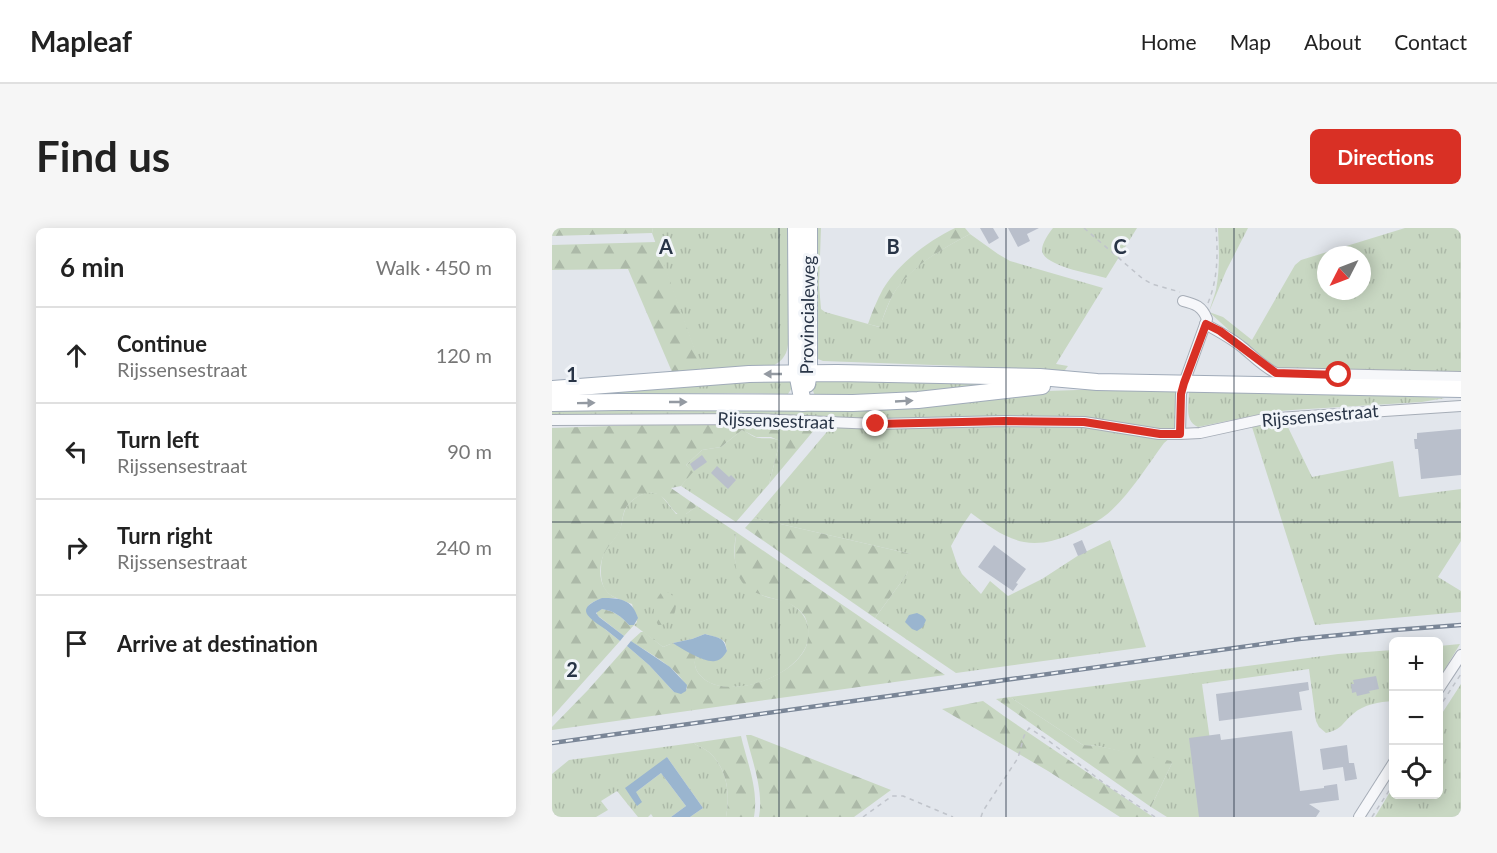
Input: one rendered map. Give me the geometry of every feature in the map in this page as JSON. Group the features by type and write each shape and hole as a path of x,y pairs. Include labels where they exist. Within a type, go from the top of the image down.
{"main road":[{"name":"Provincialeweg","path":"796,228 803,373"},
{"name":"Provincialeweg","path":"803,373 809,228"},
{"name":"Rijssensestraat","path":"803,373 803,403"},
{"name":"Rijssensestraat","path":"552,389 749,374 803,373 1030,377 1097,382 1461,389"},
{"name":"Rijssensestraat","path":"552,403 853,403 918,400 1097,382"}],"street":[{"path":"1180,434 1181,394 1207,319 1198,306 1182,296"},
{"name":"Rijssensestraat","path":"1206,324 1220,331 1276,373 1461,377"},
{"name":"Rijssensestraat","path":"552,420 756,419 876,424 1084,422 1160,434 1180,434 1200,433 1264,419 1461,406"},
{"path":"1443,682 1461,655"},
{"path":"1359,817 1389,770"}],"path":[{"path":"1084,228 1143,279 1182,296"},
{"path":"1204,312 1210,298 1217,264 1216,228"},
{"path":"1443,701 1461,674"},
{"path":"981,817 1018,758 1024,736 1029,728 1105,784 1155,817"},
{"path":"1372,817 1389,791"},
{"path":"863,817 896,795 953,817"}],"green space":[{"path":"553,228 653,228 652,233 552,236"},
{"path":"653,228 788,228 790,304 788,344 784,356 777,364 769,368 701,370 652,233"},
{"path":"814,228 821,228 819,285 821,309 879,327 892,296 907,276 926,260 970,234 1010,261 1103,288 1056,364 1068,366 1062,374 1033,374 961,366 823,361 815,354"},
{"path":"955,228 965,228 970,234 937,253 907,276 892,296 880,327 868,324 883,289 897,270 925,246"},
{"path":"1053,228 1137,228 1106,278 1059,265 1044,256 1043,244"},
{"path":"1218,228 1248,228 1226,271 1209,312 1218,274"},
{"path":"1405,228 1461,228 1461,374 1379,374 1276,368 1242,342 1209,312 1223,317 1252,340 1295,265 1301,260 1317,255 1317,300 1371,300 1371,246 1346,246"},
{"path":"656,242 701,370 672,372 628,269 552,270 552,245"},
{"path":"790,378 793,386 788,394 626,396 552,394"},
{"path":"818,379 1035,381 880,398 815,396 812,388"},
{"path":"1108,389 1177,389 1177,426 1172,430 1153,429 1097,420 552,417 552,407"},
{"path":"1189,392 1445,398 1422,402 1271,412 1198,427 1189,416"},
{"path":"1285,421 1312,477 1393,461 1399,497 1461,489 1461,541 1438,577 1461,591 1461,612 1315,625 1252,427"},
{"path":"671,424 814,426 815,429 769,484 780,441 771,437 756,437 742,430 721,447 702,450 686,465 693,472 681,486 671,488 697,506 686,514 681,516 677,514 662,496 653,493 640,495 628,505 620,530 602,560 600,573 606,590 616,598 597,600 588,606 606,630 620,641 552,717 552,428"},
{"path":"1070,425 1170,438 1111,511 1094,523 1064,537 1041,543 1017,540 996,530 971,513 951,546 957,564 962,574 981,594 990,581 1008,596 1110,540 1146,647 956,673 875,618 907,574 911,554 754,518 831,427"},
{"path":"742,430 755,437 780,441 769,484 736,522 681,486 692,472 686,465 702,450 721,447"},
{"path":"648,492 660,494 676,514 686,514 697,506 736,532 735,560 746,580 761,595 784,601 795,607 807,622 808,640 803,653 793,664 779,674 747,686 716,685 699,674 695,666 695,659 696,655 706,660 727,651 725,642 705,634 663,647 634,625 637,622 632,604 610,595 604,587 601,574 602,562 605,551 620,529 627,506 637,497"},
{"path":"754,518 911,554 907,574 875,618 745,528"},
{"path":"736,532 945,675 552,730 552,727 627,646 649,665 674,692 687,689 684,682 671,668 631,641 641,632 663,647 673,643 696,655 697,671 704,679 716,685 746,686 762,681 777,675 801,656 808,637 805,617 792,605 757,593 742,582 735,564"},
{"path":"663,591 670,593 674,598 676,610 670,621 658,625 654,616 654,607"},
{"path":"602,609 617,614 629,625 634,625 624,636 597,615 597,611"},
{"path":"1460,644 1443,672 1443,646"},
{"path":"1389,650 1389,702 1362,708 1339,728 1326,733 1316,721 1309,669 1202,684 1212,754 1278,817 1167,817 1151,807 1172,763 1098,746 1083,745 1010,697 1338,654"},
{"path":"1461,684 1461,817 1375,817 1389,794 1389,799 1443,799 1443,712"},
{"path":"1010,697 1083,745 1171,761 1151,807 996,699"},
{"path":"983,701 1153,817 1120,817 1048,771 942,709"},
{"path":"746,735 891,790 854,817 759,817 759,786"},
{"path":"741,736 754,786 754,817 726,817 728,793 722,770 711,754 693,743"},
{"path":"693,743 711,754 722,770 728,793 726,817 690,817 703,808 667,757 636,792 661,773 686,806 671,817 653,817 651,814 648,817 638,817 617,791 601,801 608,810 596,817 552,817 552,774 569,760"}],"water":[{"path":"602,598 614,598 629,603 638,618 634,625 629,625 610,611 602,609 596,613 624,636 620,641 593,621 587,613 588,606"},
{"path":"917,613 926,620 923,627 917,631 905,622 909,615"},
{"path":"705,634 720,638 724,643 727,651 719,660 705,660 673,643 692,639"},
{"path":"631,641 670,667 687,685 686,691 681,694 674,692 649,665 627,646"},
{"path":"667,757 703,808 690,817 671,817 686,806 661,773 636,792 642,802 637,806 625,788"}],"building":[{"path":"980,228 993,228 999,238 989,244"},
{"path":"1008,228 1039,228 1027,234 1030,241 1018,247"},
{"path":"1461,429 1461,475 1421,479 1418,449 1415,449 1414,439 1417,439 1417,433"},
{"path":"702,455 707,462 694,471 690,464"},
{"path":"717,466 736,480 728,489 711,473"},
{"path":"1082,540 1087,552 1078,556 1073,544"},
{"path":"994,545 1026,569 1013,591 978,567"},
{"path":"1376,676 1379,689 1357,696 1356,692 1352,693 1353,680"},
{"path":"1308,682 1309,690 1299,692 1302,710 1219,721 1216,694"},
{"path":"1292,731 1300,791 1337,784 1339,800 1309,804 1320,811 1316,817 1199,817 1189,738 1220,734 1221,740"},
{"path":"1347,745 1349,763 1354,763 1357,779 1345,781 1343,767 1323,770 1320,749"}],"railway":[{"path":"552,743 1299,639 1461,625"}],"route":[{"path":"876,424 1084,422 1160,434 1180,434 1181,394 1206,324 1239,344 1276,373 1339,375"}]}
